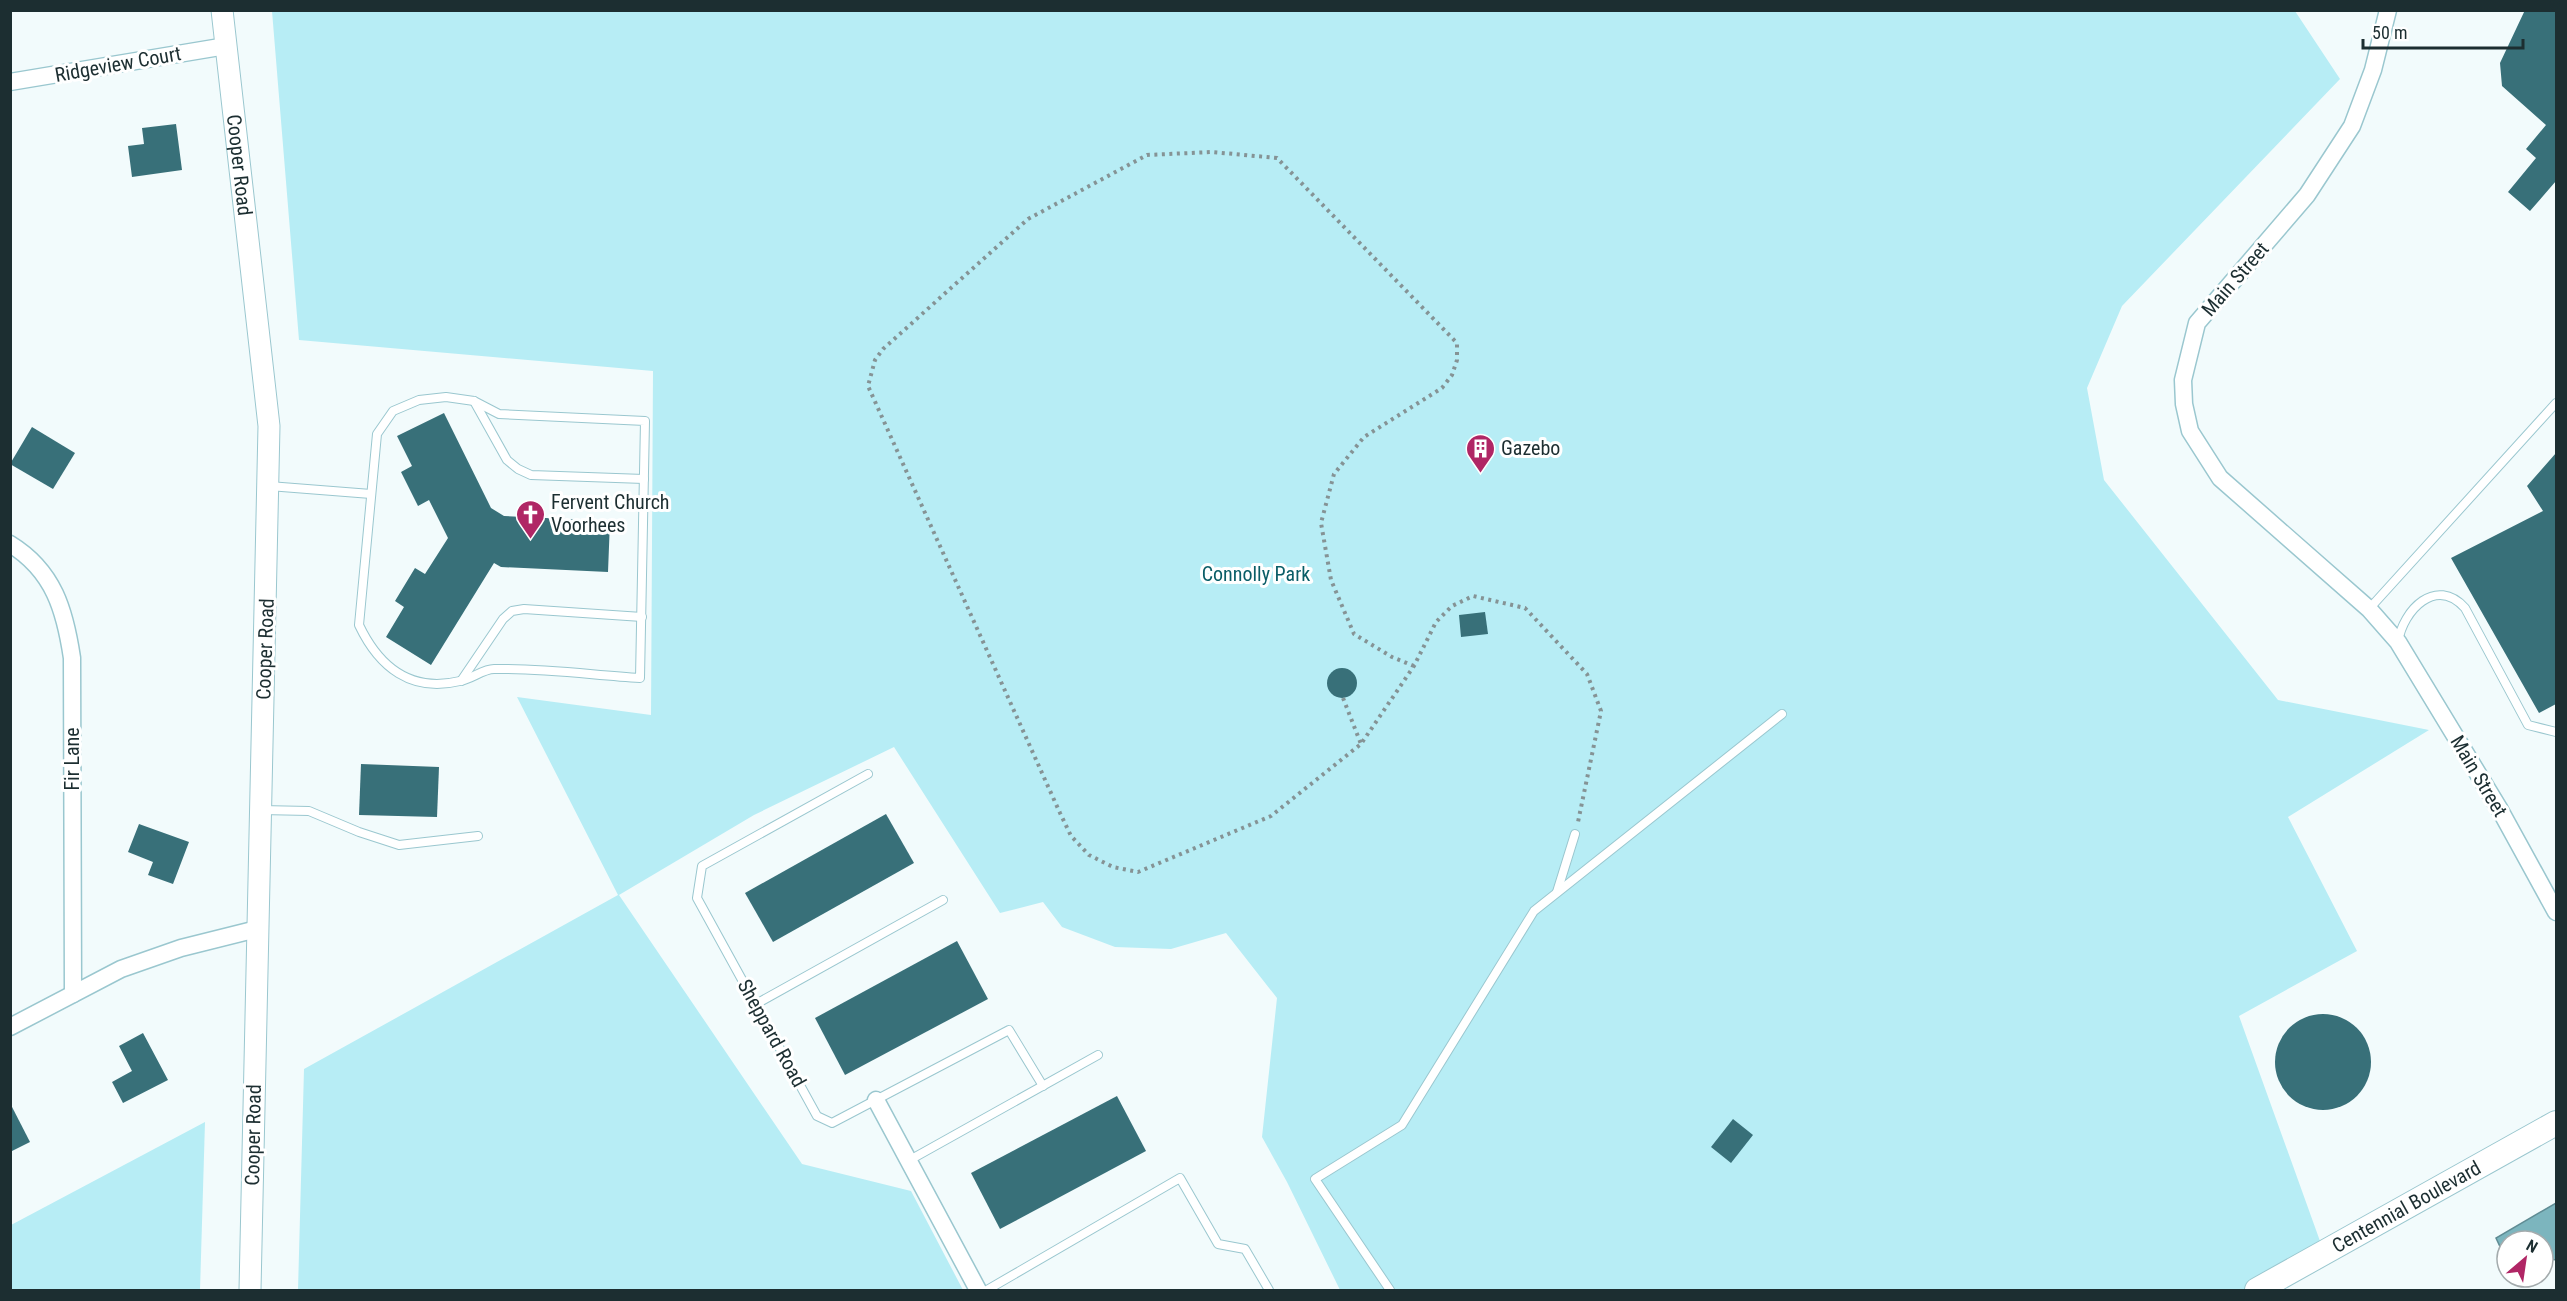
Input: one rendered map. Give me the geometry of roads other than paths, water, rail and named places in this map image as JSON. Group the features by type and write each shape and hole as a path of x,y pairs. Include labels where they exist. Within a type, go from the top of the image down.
{"main road":[{"name":"Centennial Boulevard","path":"2257,1290 2556,1123"}],"street":[{"name":"Cooper Road","path":"222,10 269,426 250,1290"},
{"name":"Main Street","path":"2388,10 2373,70 2352,126 2307,195 2197,323 2183,380 2184,404 2190,430 2220,478 2369,609 2398,642 2500,810 2556,912"},
{"name":"Ridgeview Court","path":"10,82 226,46"},
{"name":"Fir Lane","path":"10,544 38,566 67,620 72,658 73,994"},
{"path":"10,1027 121,969 182,948 257,929"},
{"path":"876,1100 978,1290"}],"lane":[{"path":"446,397 474,401 499,414 645,421 644,479 640,678 491,669 461,681 436,684 410,679 388,667 370,648 359,625 371,494 377,434 393,411 419,400 446,397"},
{"path":"474,401 507,460 518,469 531,475 644,479"},
{"path":"2369,609 2556,403"},
{"path":"269,486 371,494"},
{"path":"2398,642 2405,620 2421,602 2435,596 2455,600 2465,608 2528,725 2556,732"},
{"path":"461,681 503,619 512,611 524,609 642,617"},
{"path":"1390,1290 1315,1179 1402,1125 1534,911 1782,714"},
{"name":"Sheppard Road","path":"868,774 702,866 697,898 817,1116 832,1124 876,1100"},
{"path":"261,810 309,811 359,832 399,845 478,836"},
{"path":"1557,892 1575,834"},
{"path":"756,1004 943,900"},
{"path":"876,1100 1009,1030 1042,1086"},
{"path":"908,1161 1098,1055"},
{"path":"987,1290 1180,1178 1218,1244 1245,1249 1269,1290"}],"place":[{"name":"Gazebo","path":"1480,474"},
{"name":"Fervent Church Voorhees","path":"530,540"}],"park label":[{"name":"Connolly Park","path":"1256,574"}]}
